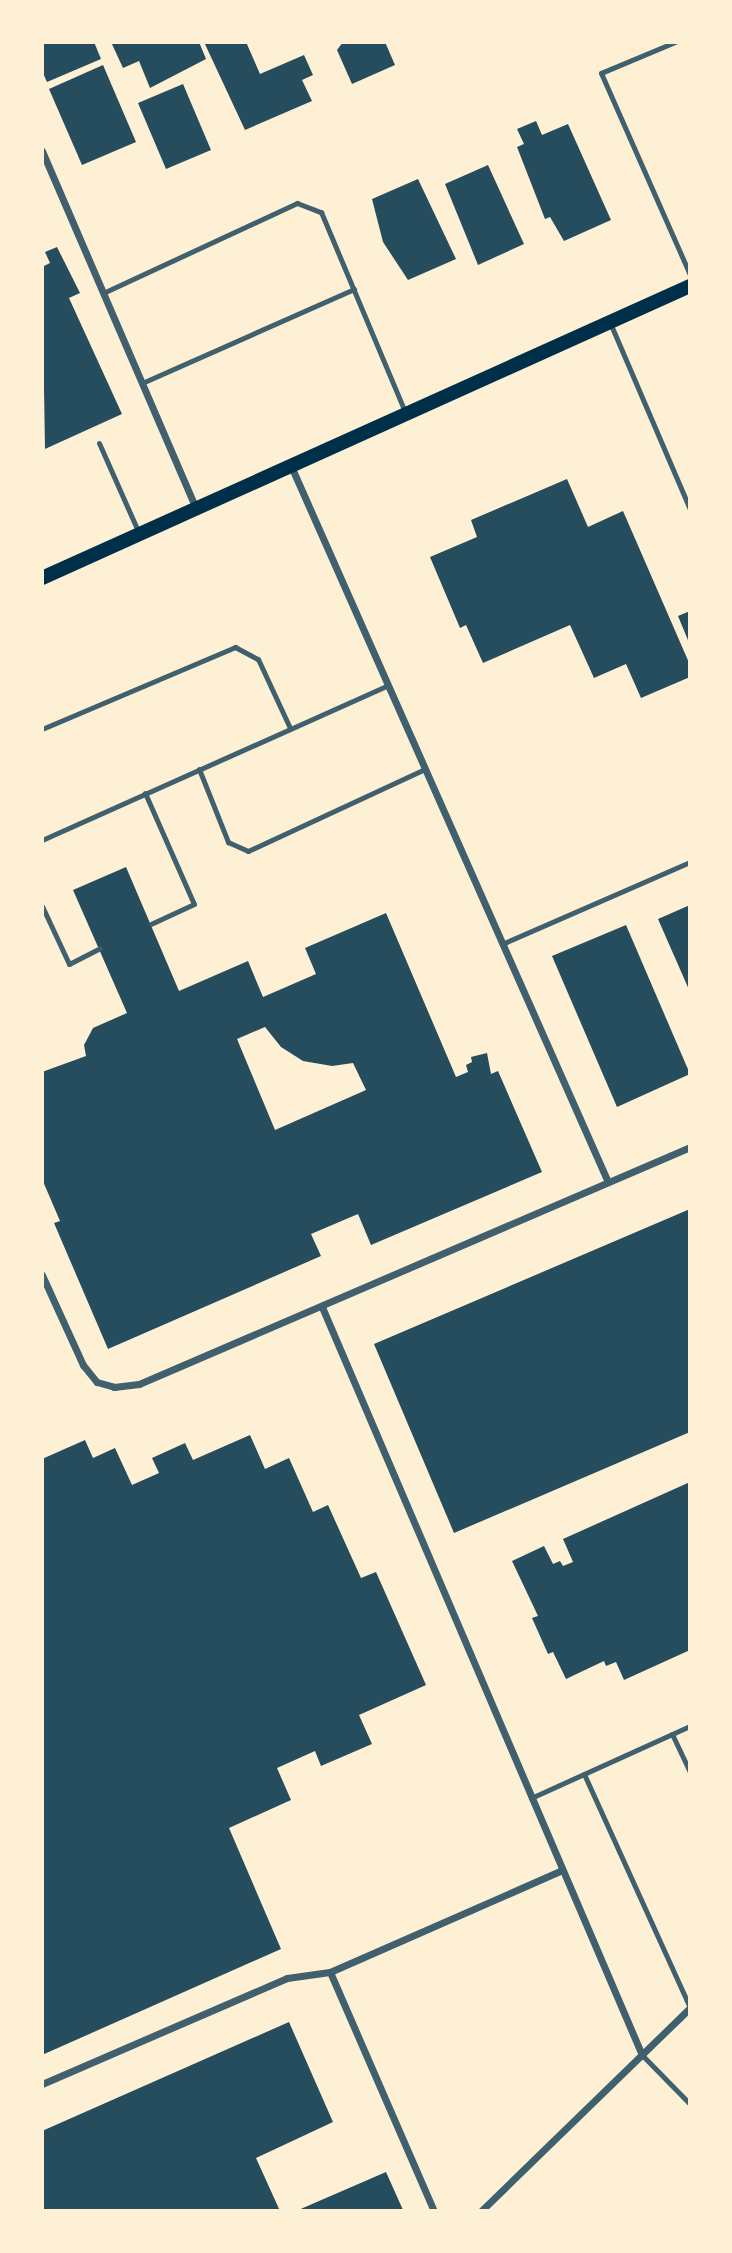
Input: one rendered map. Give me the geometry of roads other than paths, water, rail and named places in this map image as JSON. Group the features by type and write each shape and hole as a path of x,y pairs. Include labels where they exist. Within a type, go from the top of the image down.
{"main road":[{"path":"42,578 690,286"}],"street":[{"path":"42,151 196,508"},
{"path":"291,466 608,1182"},
{"path":"42,1275 83,1365 97,1382 114,1387 139,1384 690,1147"},
{"path":"323,1307 642,2055"},
{"path":"42,2084 287,1978 330,1972 562,1870"},
{"path":"330,1972 434,2211"},
{"path":"481,2211 690,2008"}],"lane":[{"path":"675,42 601,74 690,275"},
{"path":"103,293 296,203 321,212 406,414"},
{"path":"142,383 354,289"},
{"path":"610,322 690,509"},
{"path":"99,443 139,534"},
{"path":"42,729 235,647 258,659 290,728"},
{"path":"42,840 388,685"},
{"path":"199,769 228,842 248,851 425,769"},
{"path":"145,793 194,904 151,924"},
{"path":"502,944 690,862"},
{"path":"42,906 69,964 99,949"},
{"path":"531,1798 690,1726"},
{"path":"672,1734 690,1772"},
{"path":"584,1774 690,2008"},
{"path":"642,2055 690,2104"}]}
